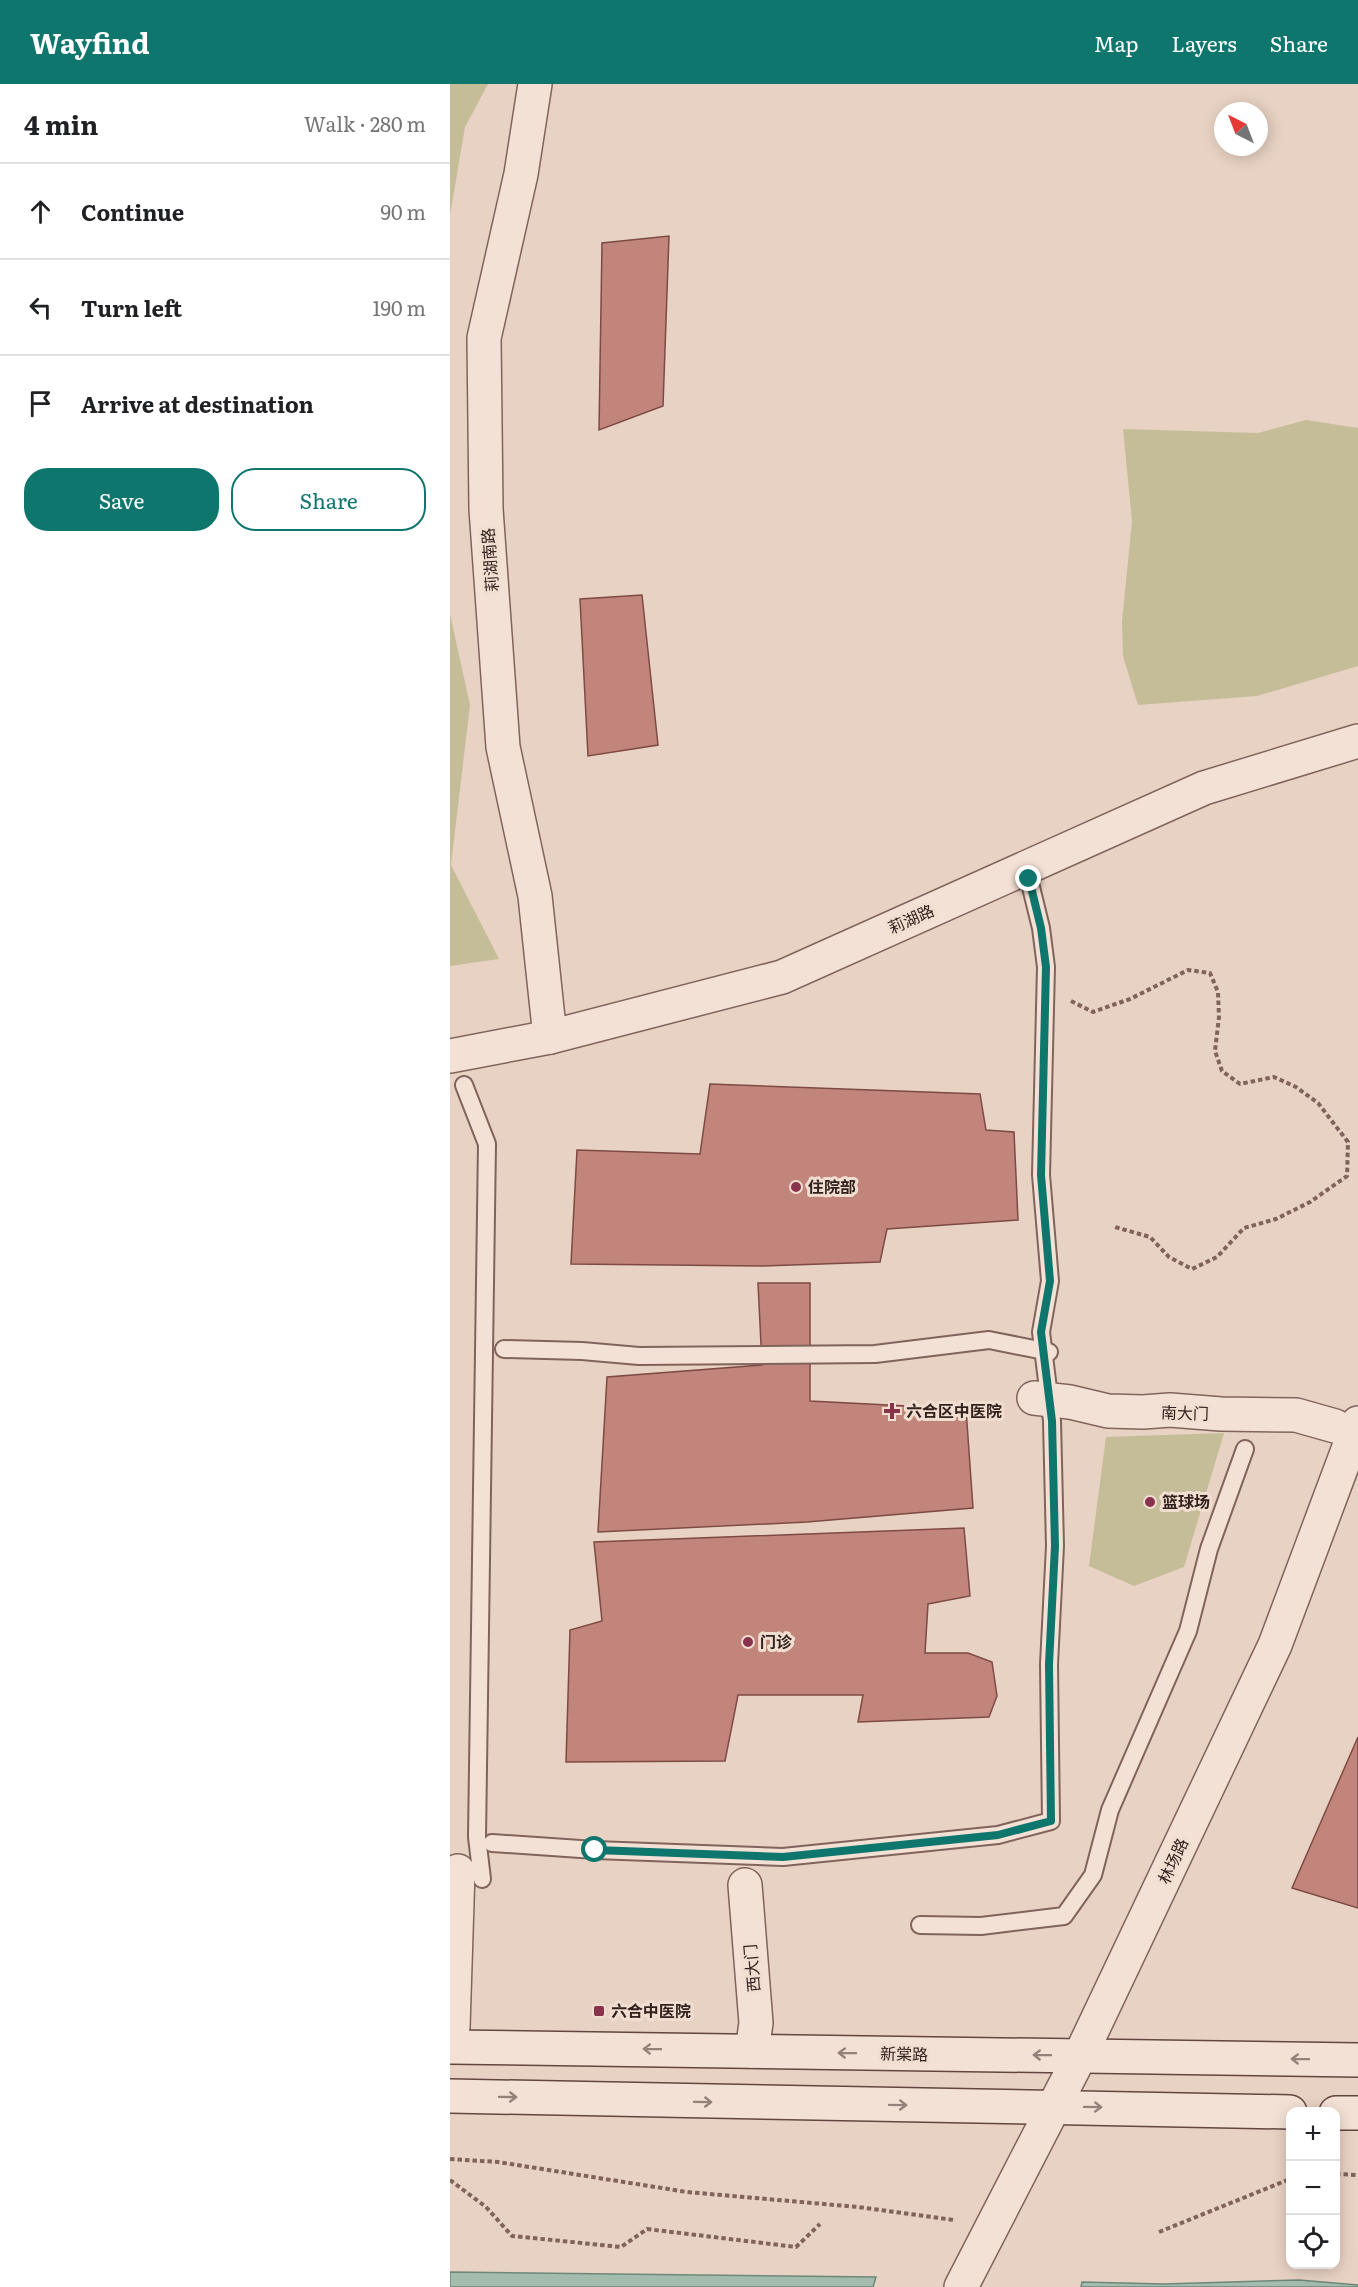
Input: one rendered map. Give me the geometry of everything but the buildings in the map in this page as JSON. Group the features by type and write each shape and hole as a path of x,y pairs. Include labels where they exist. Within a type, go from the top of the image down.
{"street":[{"name":"莉湖南路","path":"534,84 521,174 484,338 486,509 503,747 535,896 550,1037"},
{"name":"莉湖路","path":"450,1056 550,1037 782,977 1204,788 1358,741"},
{"name":"南大门","path":"1034,1398 1070,1402 1108,1411 1170,1410 1221,1414 1296,1415 1347,1424"},
{"name":"林场路","path":"961,2287 1080,2056 1275,1645 1347,1424"},
{"path":"452,2037 470,1875"},
{"name":"西大门","path":"745,1885 756,2023 752,2051"},
{"name":"新棠路","path":"452,2037 752,2051 1358,2060"},
{"path":"813,2052 817,2103"},
{"path":"450,2096 1286,2112"},
{"path":"1340,2113 1358,2114"}],"lane":[{"path":"492,1843 595,1850 783,1857 998,1835 1051,1821 1049,1664 1055,1546 1052,1421 1041,1332 1050,1281 1041,1175 1046,967 1041,928 1029,879"},
{"path":"464,1086 487,1144 477,1837 470,1875"},
{"path":"504,1349 582,1351 639,1356 875,1354 989,1340 1049,1352"},
{"path":"920,1925 981,1926 1064,1916 1093,1875 1110,1810 1188,1631 1209,1549 1245,1449"}],"path":[{"path":"1070,1001 1093,1012 1130,999 1188,970 1210,973 1218,993 1220,1017 1215,1051 1222,1071 1240,1084 1274,1077 1296,1087 1318,1104 1348,1142 1347,1176 1302,1206 1276,1219 1245,1228 1217,1257 1192,1269 1168,1257 1150,1237 1114,1227"},
{"path":"450,2159 498,2162 687,2192 858,2207 954,2220"},
{"path":"1340,2174 1358,2175"},
{"path":"450,2180 486,2207 512,2236 621,2247 647,2229 796,2247 820,2224"},
{"path":"1160,2232 1286,2182"}],"shaded area":[{"path":"450,84 488,84 465,127 450,215"},
{"path":"1306,420 1358,428 1358,666 1257,696 1138,705 1123,656 1122,621 1132,521 1123,429 1258,433"},
{"path":"450,614 470,705 451,865 499,959 450,966"},
{"name":"篮球场","path":"1224,1433 1184,1567 1134,1586 1089,1566 1106,1437"},
{"path":"450,2272 876,2277 873,2287 450,2287"},
{"path":"1299,2280 1358,2285 1358,2287 1081,2287 1082,2282 1164,2284"}],"place":[{"name":"住院部","path":"796,1187"},
{"name":"六合区中医院","path":"892,1411"},
{"name":"篮球场","path":"1150,1502"},
{"name":"门诊","path":"748,1642"},
{"name":"六合中医院","path":"599,2011"}],"route":[{"path":"595,1850 783,1857 998,1835 1051,1821 1049,1664 1055,1546 1052,1421 1041,1332 1050,1281 1041,1175 1046,967 1041,928 1029,879"}]}
